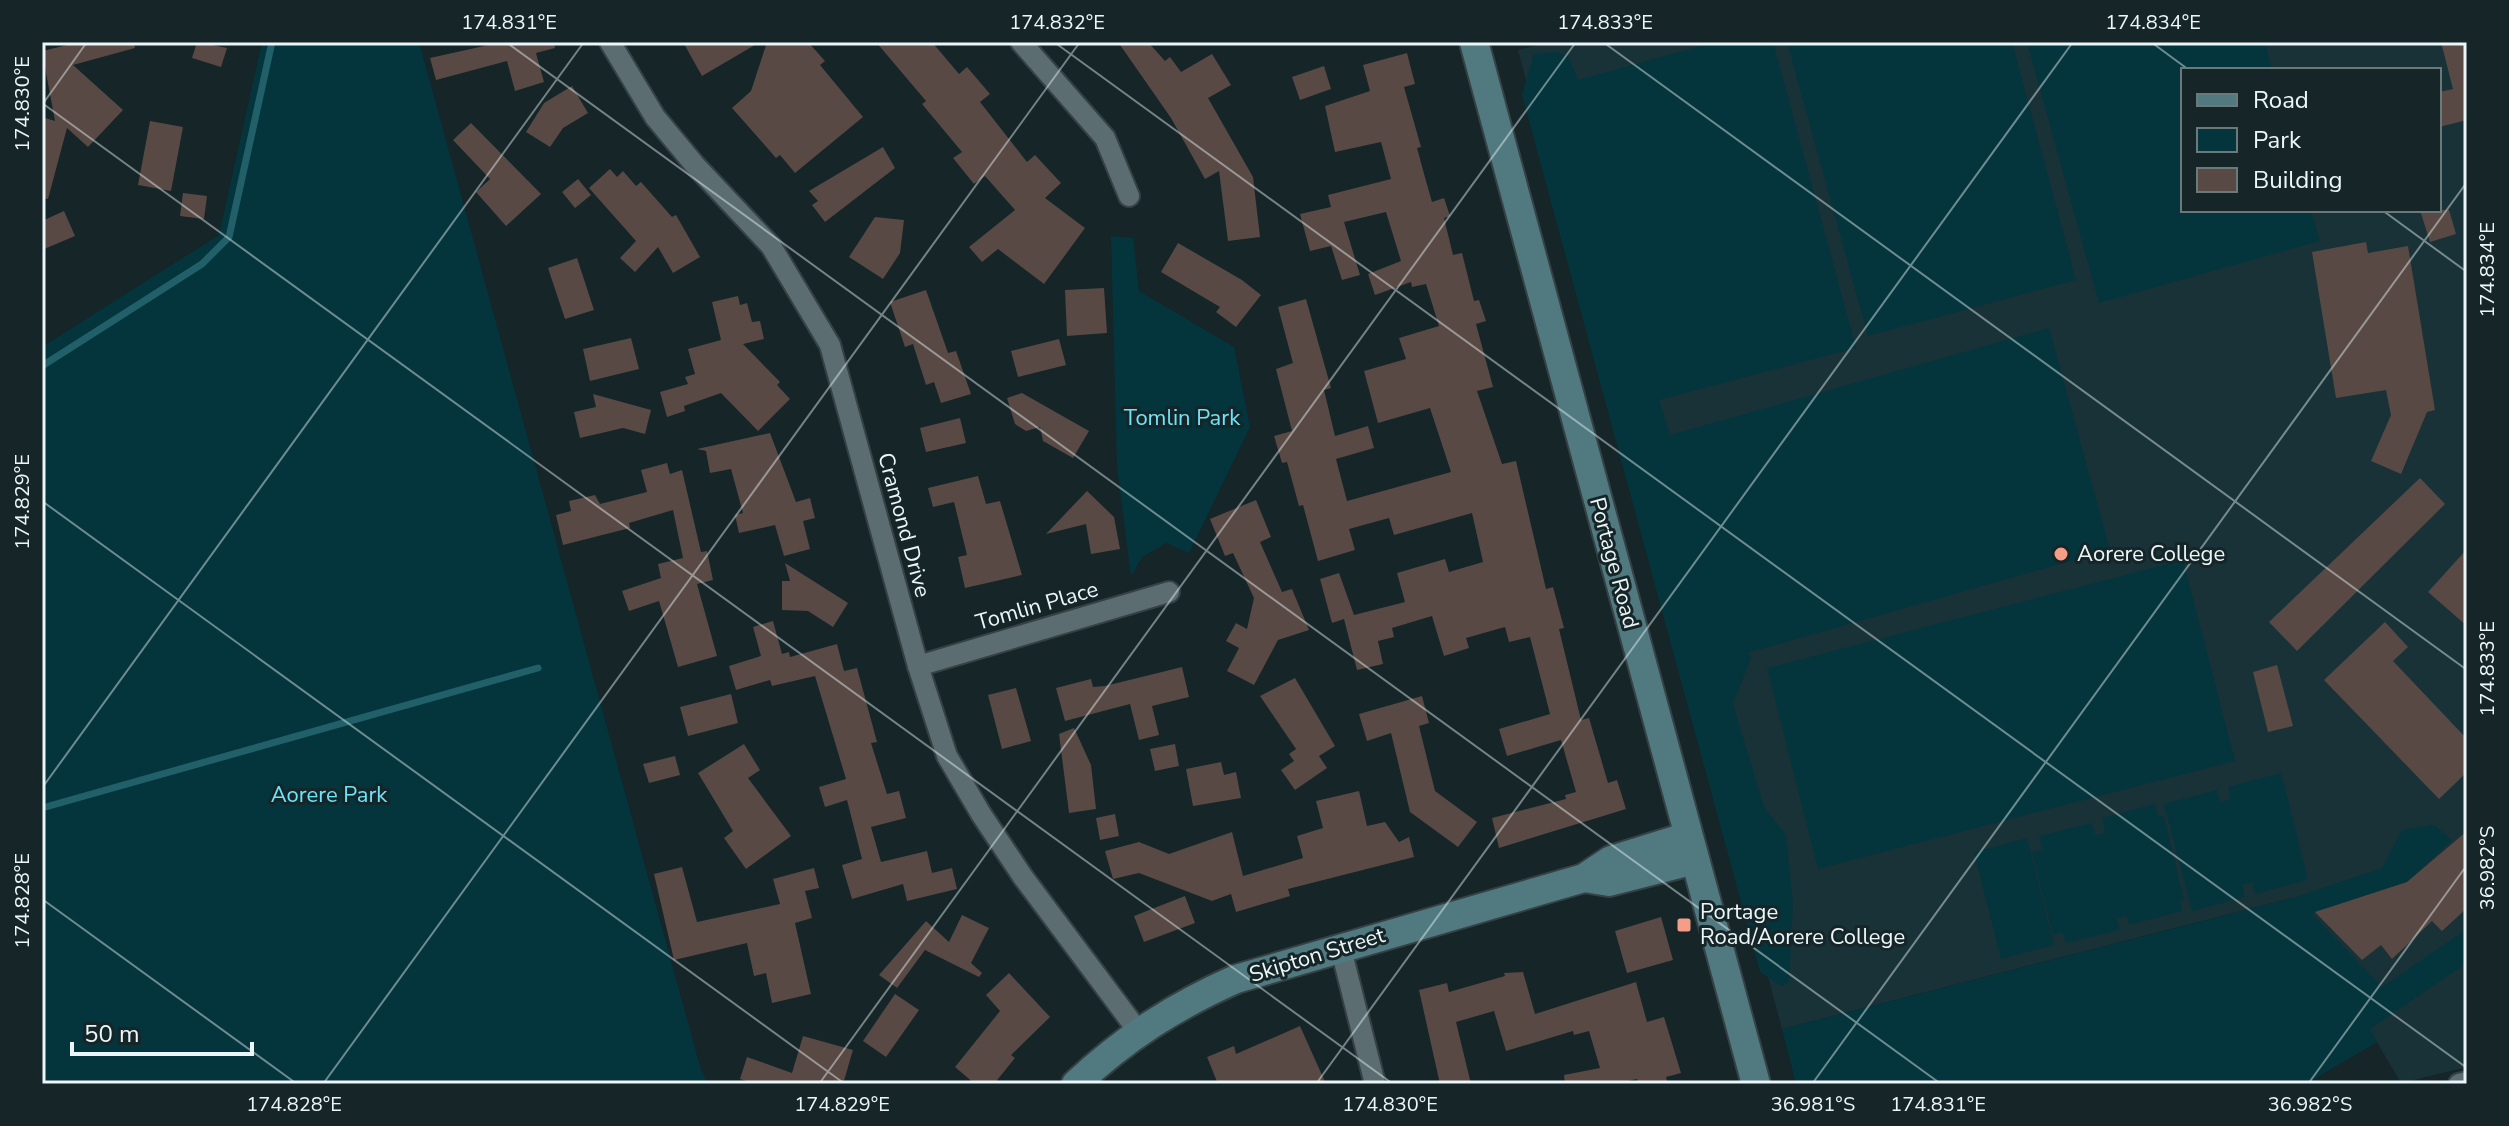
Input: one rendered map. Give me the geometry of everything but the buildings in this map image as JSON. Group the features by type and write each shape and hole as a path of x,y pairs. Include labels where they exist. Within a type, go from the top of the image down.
{"main road":[{"name":"Portage Road","path":"1476,43 1756,1084"},
{"name":"Skipton Street","path":"1076,1084 1138,1031 1182,1003 1236,979 1584,878 1609,882 1691,848"}],"street":[{"name":"Cramond Drive","path":"610,42 655,117 694,164 771,246 830,345 918,666 947,756 981,814 1138,1031"},
{"path":"1021,42 1105,138 1129,196"},
{"name":"Tomlin Place","path":"918,666 1169,592"},
{"path":"1341,949 1375,1084"},
{"path":"2459,1084 2467,1082"}],"shaded area":[{"name":"Aorere College","path":"1548,42 2467,42 2467,1067 2401,1083 2292,898 1782,1029 1518,50"}],"green space":[{"name":"Aorere Park","path":"262,42 419,42 701,1070 708,1084 42,1084 42,347 219,235"},
{"path":"1715,42 1773,42 1856,348 1659,400 1670,435 2049,328 2110,550 1747,653 1751,658 1733,704 1764,807 1786,835 1793,905 1789,983 1781,986 1760,972 1522,95 1534,54 1557,52 1568,56 1578,80"},
{"path":"1787,42 2012,42 2076,280 1868,336"},
{"path":"2027,42 2265,42 2272,68 2181,68 2181,212 2312,212 2320,241 2099,303"},
{"name":"Tomlin Park","path":"1111,236 1133,238 1139,291 1234,347 1250,427 1189,553 1166,543 1142,557 1131,576 1117,467"},
{"path":"2183,560 2235,761 1818,869 1767,668"},
{"path":"2281,773 2308,880 2255,894 2252,882 2242,885 2245,897 2192,911 2164,804 2217,790 2220,802 2230,799 2228,787"},
{"path":"2155,804 2158,817 2164,816 2184,900 2180,901 2182,911 2129,925 2127,916 2117,918 2119,930 2066,943 2063,933 2053,935 2032,852 2042,850 2039,836 2092,823 2095,835 2105,833 2102,818"},
{"path":"2434,825 2452,840 2407,882 2312,914 2382,987 2467,929 2467,954 2461,967 2370,1029 2377,1042 2306,1084 1796,1084 1782,1029 2293,898 2382,868 2402,830"},
{"path":"2027,838 2054,945 2001,959 1974,852"}],"waterway":[{"path":"42,366 202,264 229,237 272,42"},
{"path":"42,808 538,668"}],"place":[{"name":"Aorere College","path":"2061,554"},
{"name":"Portage Road/Aorere College","path":"1684,925"}]}
